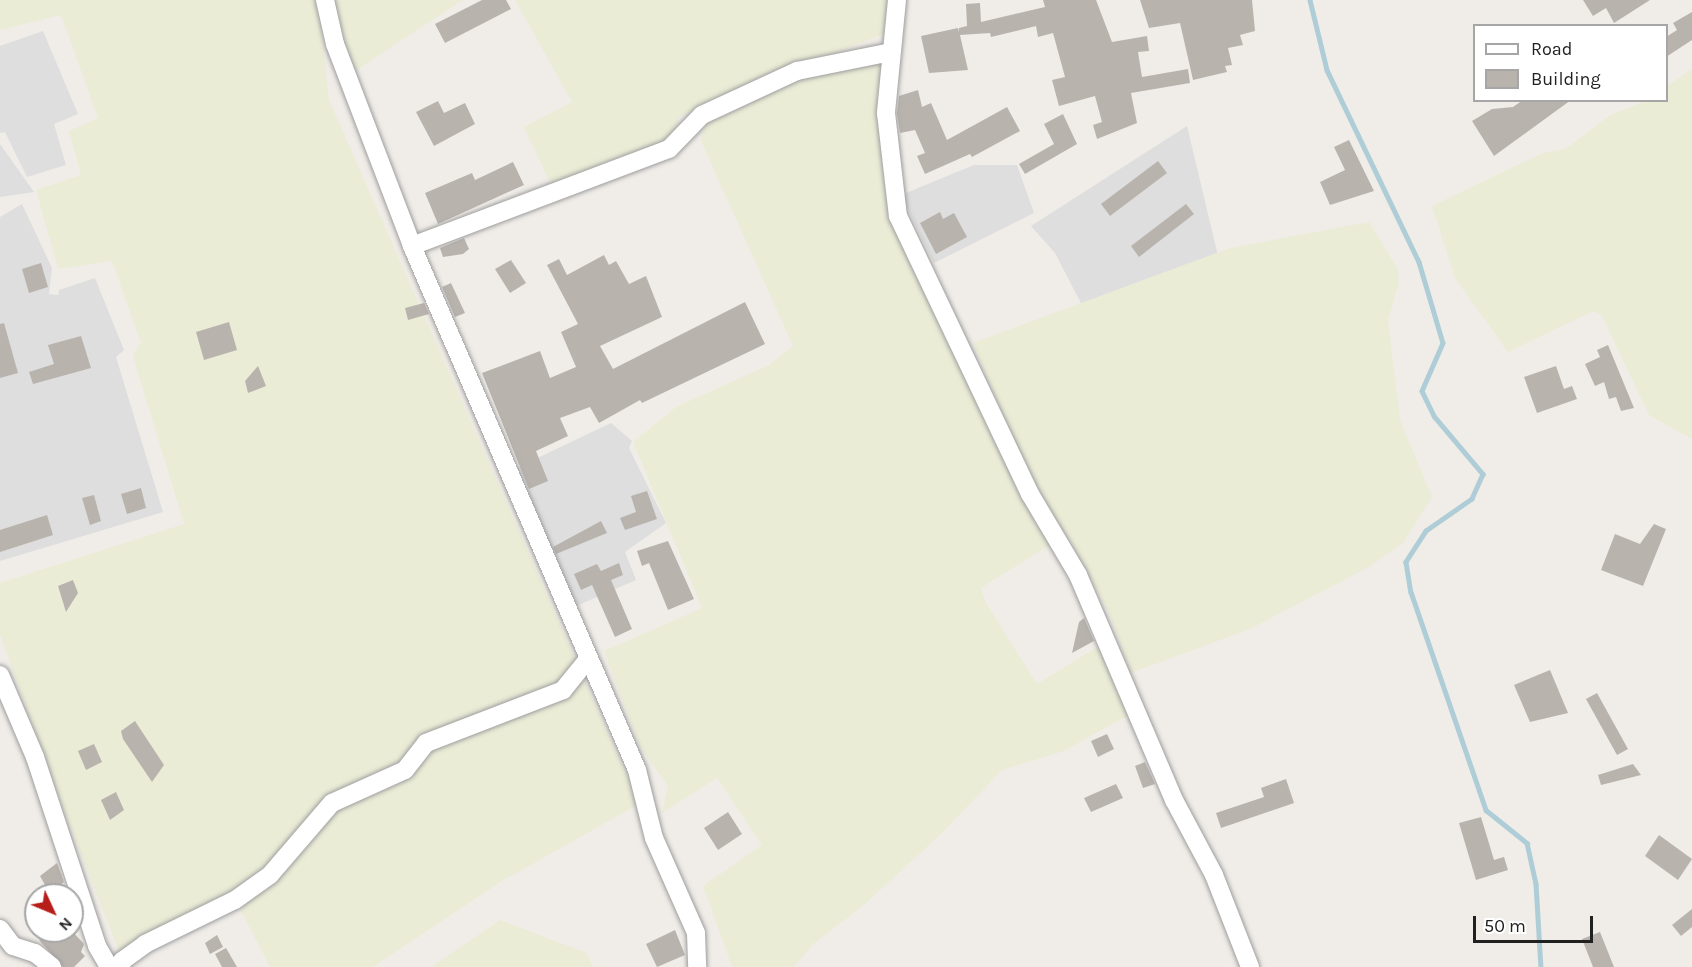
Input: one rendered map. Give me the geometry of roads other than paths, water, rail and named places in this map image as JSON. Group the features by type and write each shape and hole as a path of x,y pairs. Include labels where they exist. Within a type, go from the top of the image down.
{"street":[{"path":"325,0 335,44 412,246 637,770 654,838 696,933 697,967"},
{"path":"897,0 886,113 898,216 1030,494 1078,575 1251,967"},
{"path":"412,246 669,149 702,115 797,71 891,52"},
{"path":"121,967 122,961 145,944 235,900 270,875 332,803 405,770 426,743 563,690 589,658"},
{"path":"0,675 34,757 97,946 109,967"},
{"path":"0,929 13,946 35,953 52,967"}],"waterway":[{"path":"1310,0 1327,70 1419,262 1443,343 1422,391 1434,416 1483,474 1472,499 1426,531 1406,562 1411,592 1486,810 1527,843 1536,884 1541,967"}]}
